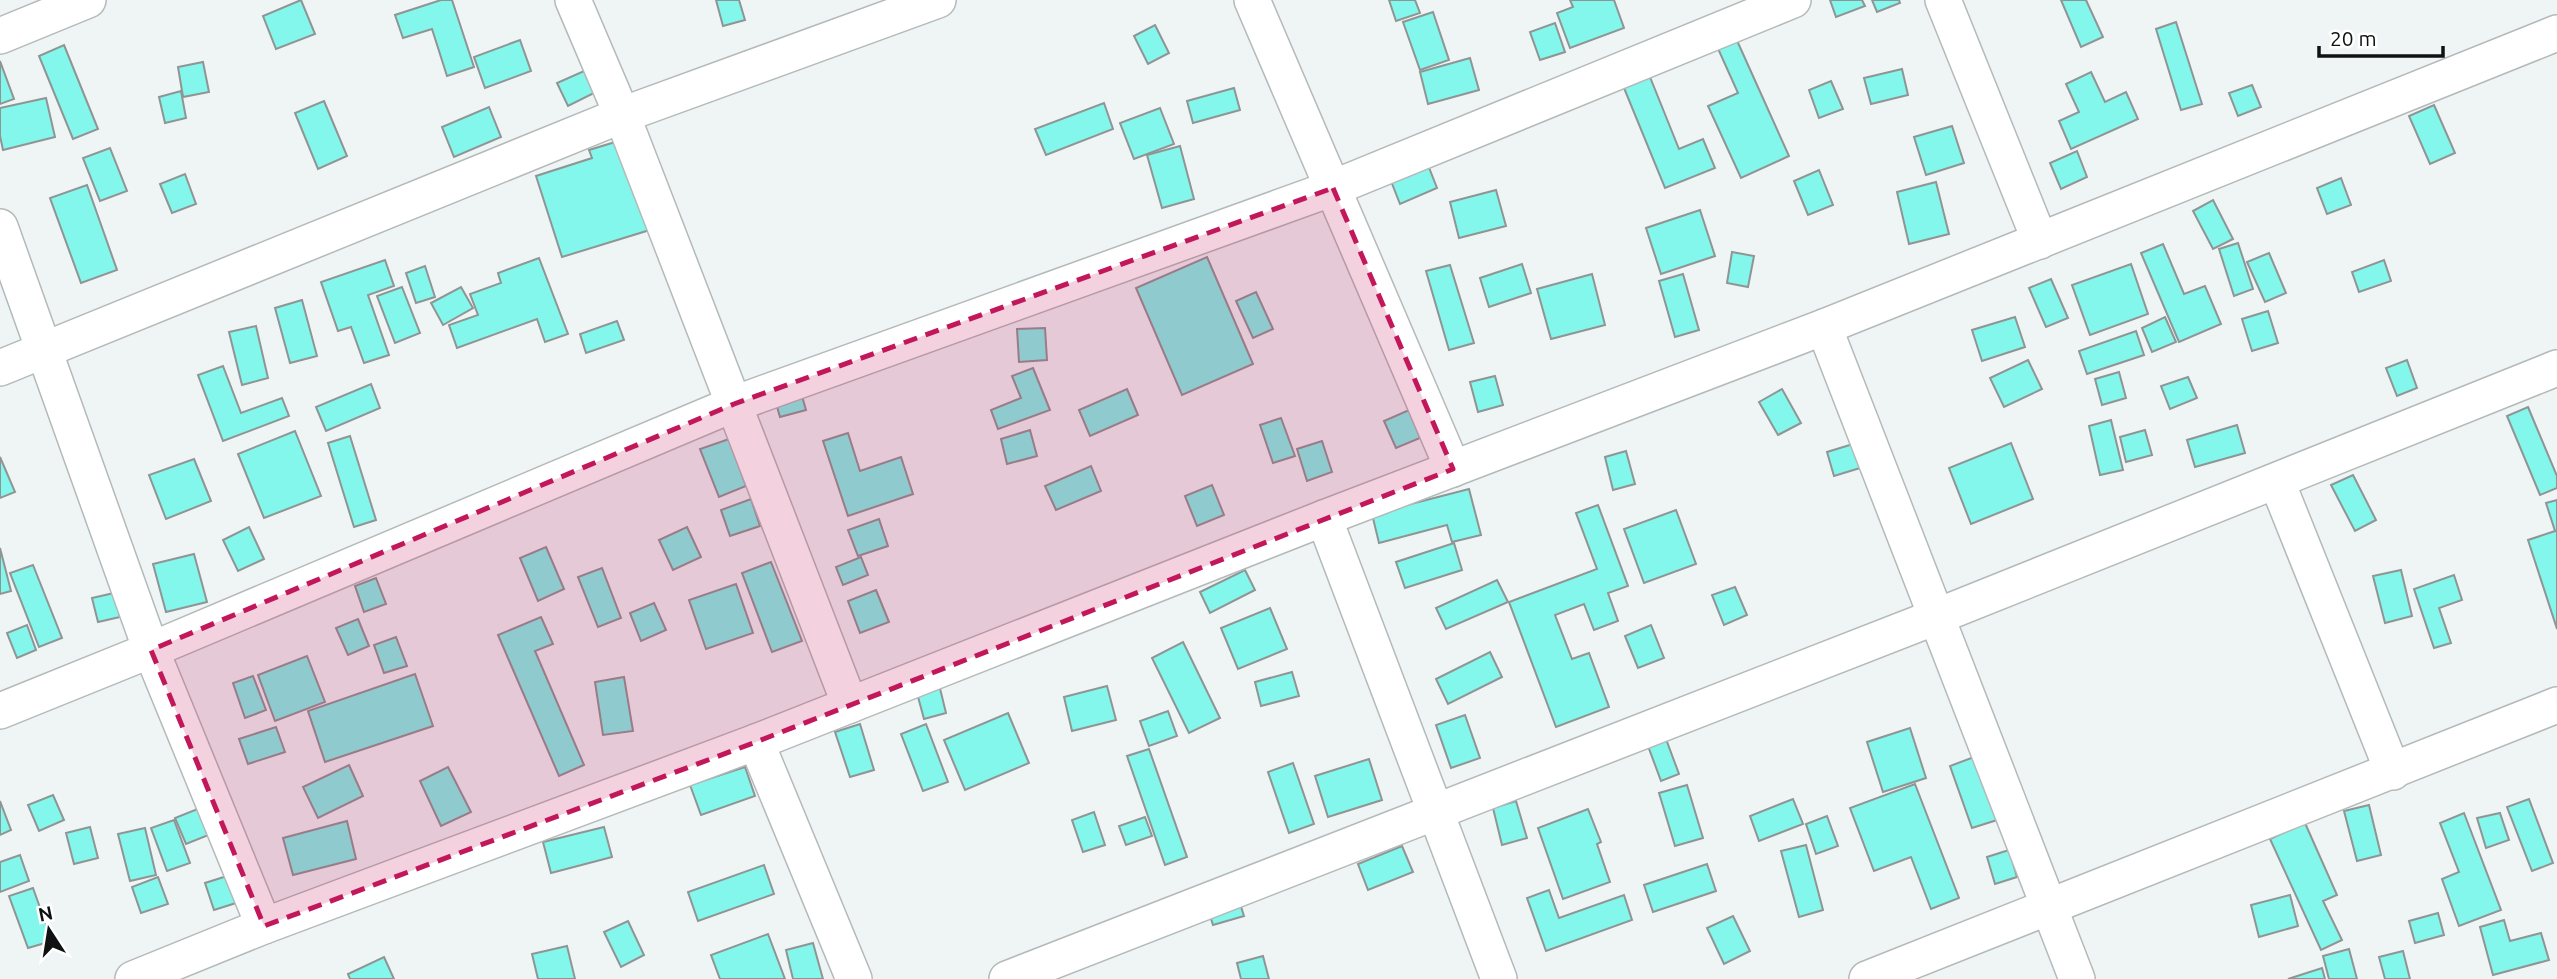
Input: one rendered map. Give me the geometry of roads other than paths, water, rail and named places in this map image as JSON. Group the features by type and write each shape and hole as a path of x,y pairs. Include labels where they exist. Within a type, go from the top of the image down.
{"street":[{"path":"0,36 88,0"},
{"path":"573,0 622,116 850,705"},
{"path":"0,368 622,116 938,0"},
{"path":"1252,0 1453,469"},
{"path":"0,711 734,404 1333,188 1793,0"},
{"path":"1942,0 2040,241"},
{"path":"133,979 264,926 756,742 1324,518 1824,327 2557,33"},
{"path":"0,227 151,650 264,926"},
{"path":"1824,327 2077,979"},
{"path":"1007,979 1938,616 2557,368"},
{"path":"2277,482 2393,772"},
{"path":"1324,518 1499,979"},
{"path":"1867,979 2557,705"},
{"path":"756,742 855,979"}]}
